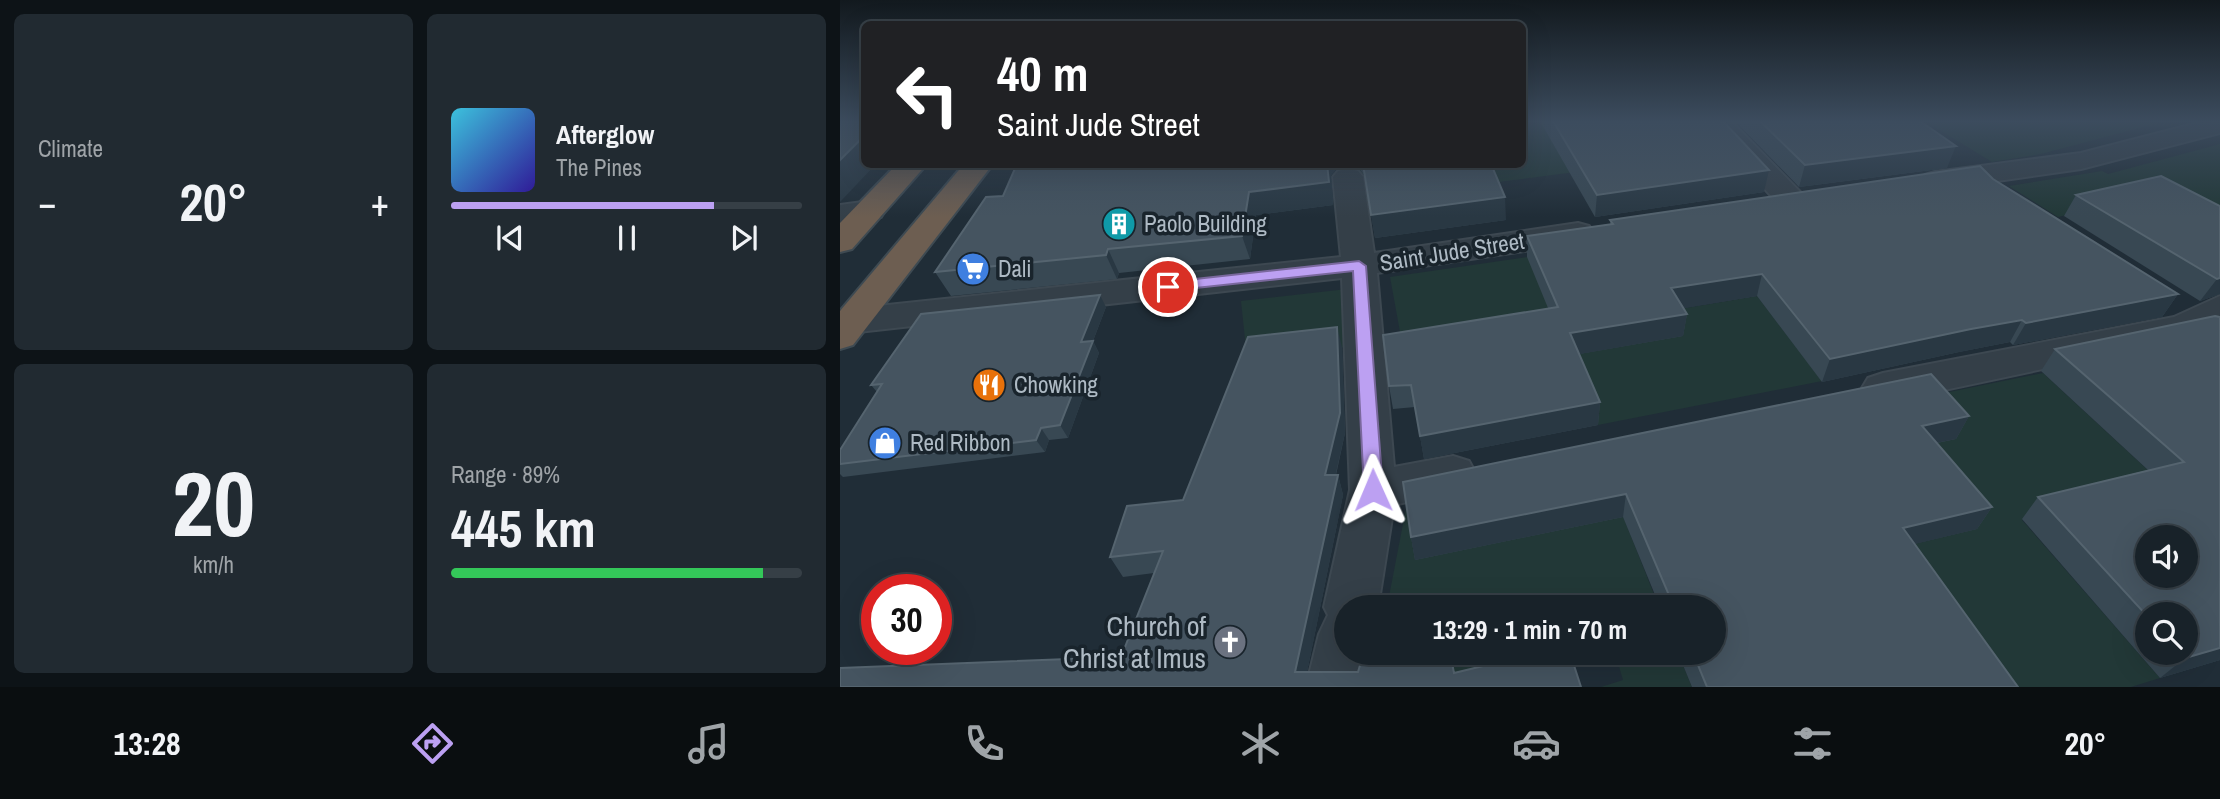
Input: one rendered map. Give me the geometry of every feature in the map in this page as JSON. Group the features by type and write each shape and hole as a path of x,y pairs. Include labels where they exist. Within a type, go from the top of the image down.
{"highway":[{"path":"840,242 855,212 908,168"},
{"path":"844,326 976,168"}],"street":[{"path":"1753,153 1803,198 1756,205"},
{"path":"1910,184 2081,161 2112,153"},
{"path":"1952,154 2007,198"},
{"path":"1348,177 1359,266 1373,490 1353,595"},
{"name":"Saint Jude Street","path":"844,326 1359,266 1606,228"},
{"path":"1846,395 2184,327 2200,314"},
{"path":"1373,490 1495,466"},
{"path":"1335,687 1340,665"}],"green space":[{"path":"1526,153 1720,153 1362,200 1357,170 1526,168"},
{"path":"1977,153 2045,153 2041,154 1992,162"},
{"path":"2186,153 2220,153 2220,235 2149,196 2058,217 2009,186 2102,171 2108,174"},
{"path":"1527,257 1668,311 1757,296 1822,381 1598,425 1404,354 1390,277"},
{"path":"1347,289 1355,346 1247,358 1241,301"},
{"path":"2043,373 2164,485 2022,520 2135,649 2135,665 2149,665 2160,678 2131,687 1985,687 1890,550 1976,529 1910,448 1920,398"},
{"path":"1555,474 1573,527 1623,516 1654,595 1389,595 1407,503 1416,559 1524,537"},
{"path":"1412,665 1562,665 1473,687"},
{"path":"1619,665 1683,665 1692,687 1601,687 1623,680"}],"building":[{"path":"1572,153 1753,153 1769,170 1597,195"},
{"path":"1793,153 1900,153 1805,165"},
{"path":"1980,166 1993,179 2178,294 2026,323 2022,320 1971,329 1830,359 1762,274 1671,288 1687,314 1570,333 1600,402 1420,436 1411,385 1389,386 1383,335 1558,307 1527,236 1613,224 1610,220"},
{"path":"1015,168 1327,168 1329,182 1249,192 1242,236 1108,249 1106,255 935,272 986,197 1003,196"},
{"path":"1364,168 1493,168 1505,197 1371,215"},
{"path":"2161,176 2220,206 2220,278 2217,279 2076,195"},
{"name":"Chowking","path":"1100,295 1081,342 1093,341 1060,425 1041,428 1036,440 840,464 840,450 882,384 871,385 921,314"},
{"path":"2220,317 2220,648 2198,654 2198,602 2135,603 2038,497 2184,462 2055,349"},
{"path":"1337,327 1340,413 1325,475 1338,475 1295,672 1358,672 1360,665 1452,665 1454,673 1487,665 1574,665 1581,687 840,687 840,668 1121,657 1163,551 1110,557 1127,506 1183,500 1248,337"},
{"path":"1931,374 1969,416 1922,426 1992,507 1903,528 2018,687 1707,687 1698,665 1726,665 1726,595 1669,595 1626,494 1411,537 1403,482"}],"place":[{"name":"Paolo Building","path":"1119,224"},
{"name":"Dali","path":"973,269"},
{"name":"Chowking","path":"989,385"},
{"name":"Red Ribbon","path":"885,443"},
{"name":"Church of Christ at Imus","path":"1230,642"}],"route":[{"path":"1168,287 1359,266 1373,490"}]}
